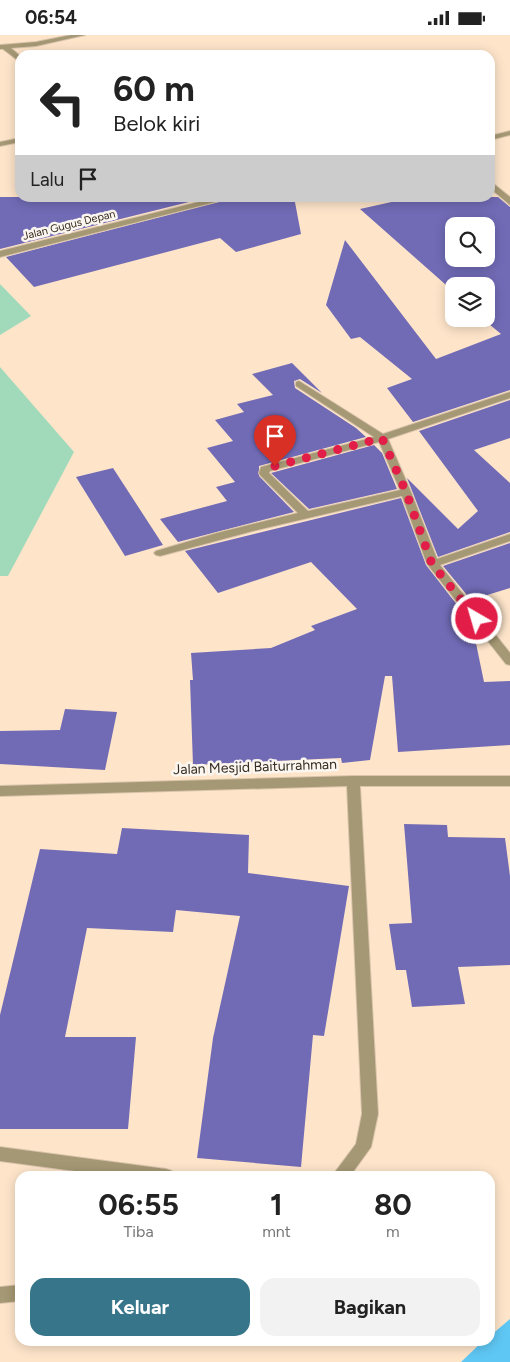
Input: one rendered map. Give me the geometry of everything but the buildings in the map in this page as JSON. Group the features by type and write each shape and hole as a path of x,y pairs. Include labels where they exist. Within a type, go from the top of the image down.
{"street":[{"path":"2,47 36,44 82,35"},
{"path":"2,47 15,56"},
{"path":"495,137 510,133"},
{"path":"0,144 15,141"},
{"path":"495,188 510,202"},
{"path":"190,202 194,206"},
{"name":"Jalan Gugus Depan","path":"0,254 210,202"},
{"path":"299,384 382,438 406,492 432,564 510,661"},
{"path":"307,516 272,483 264,473 265,469 382,438 510,395"},
{"path":"160,553 284,518 307,516 406,492"},
{"path":"432,564 510,537"},
{"path":"344,1171 363,1147 370,1114 354,781"},
{"name":"Jalan Mesjid Baiturrahman","path":"0,791 354,781 510,781"},
{"path":"0,1154 117,1171"},
{"path":"0,1295 15,1294"}],"green space":[{"path":"0,284 31,316 0,335"},
{"path":"0,367 74,452 8,576 0,576"}],"water":[{"path":"510,1319 510,1362 461,1362 478,1346 495,1346 495,1332"}],"route":[{"path":"275,466 382,438 406,492 432,564 477,619"}]}
